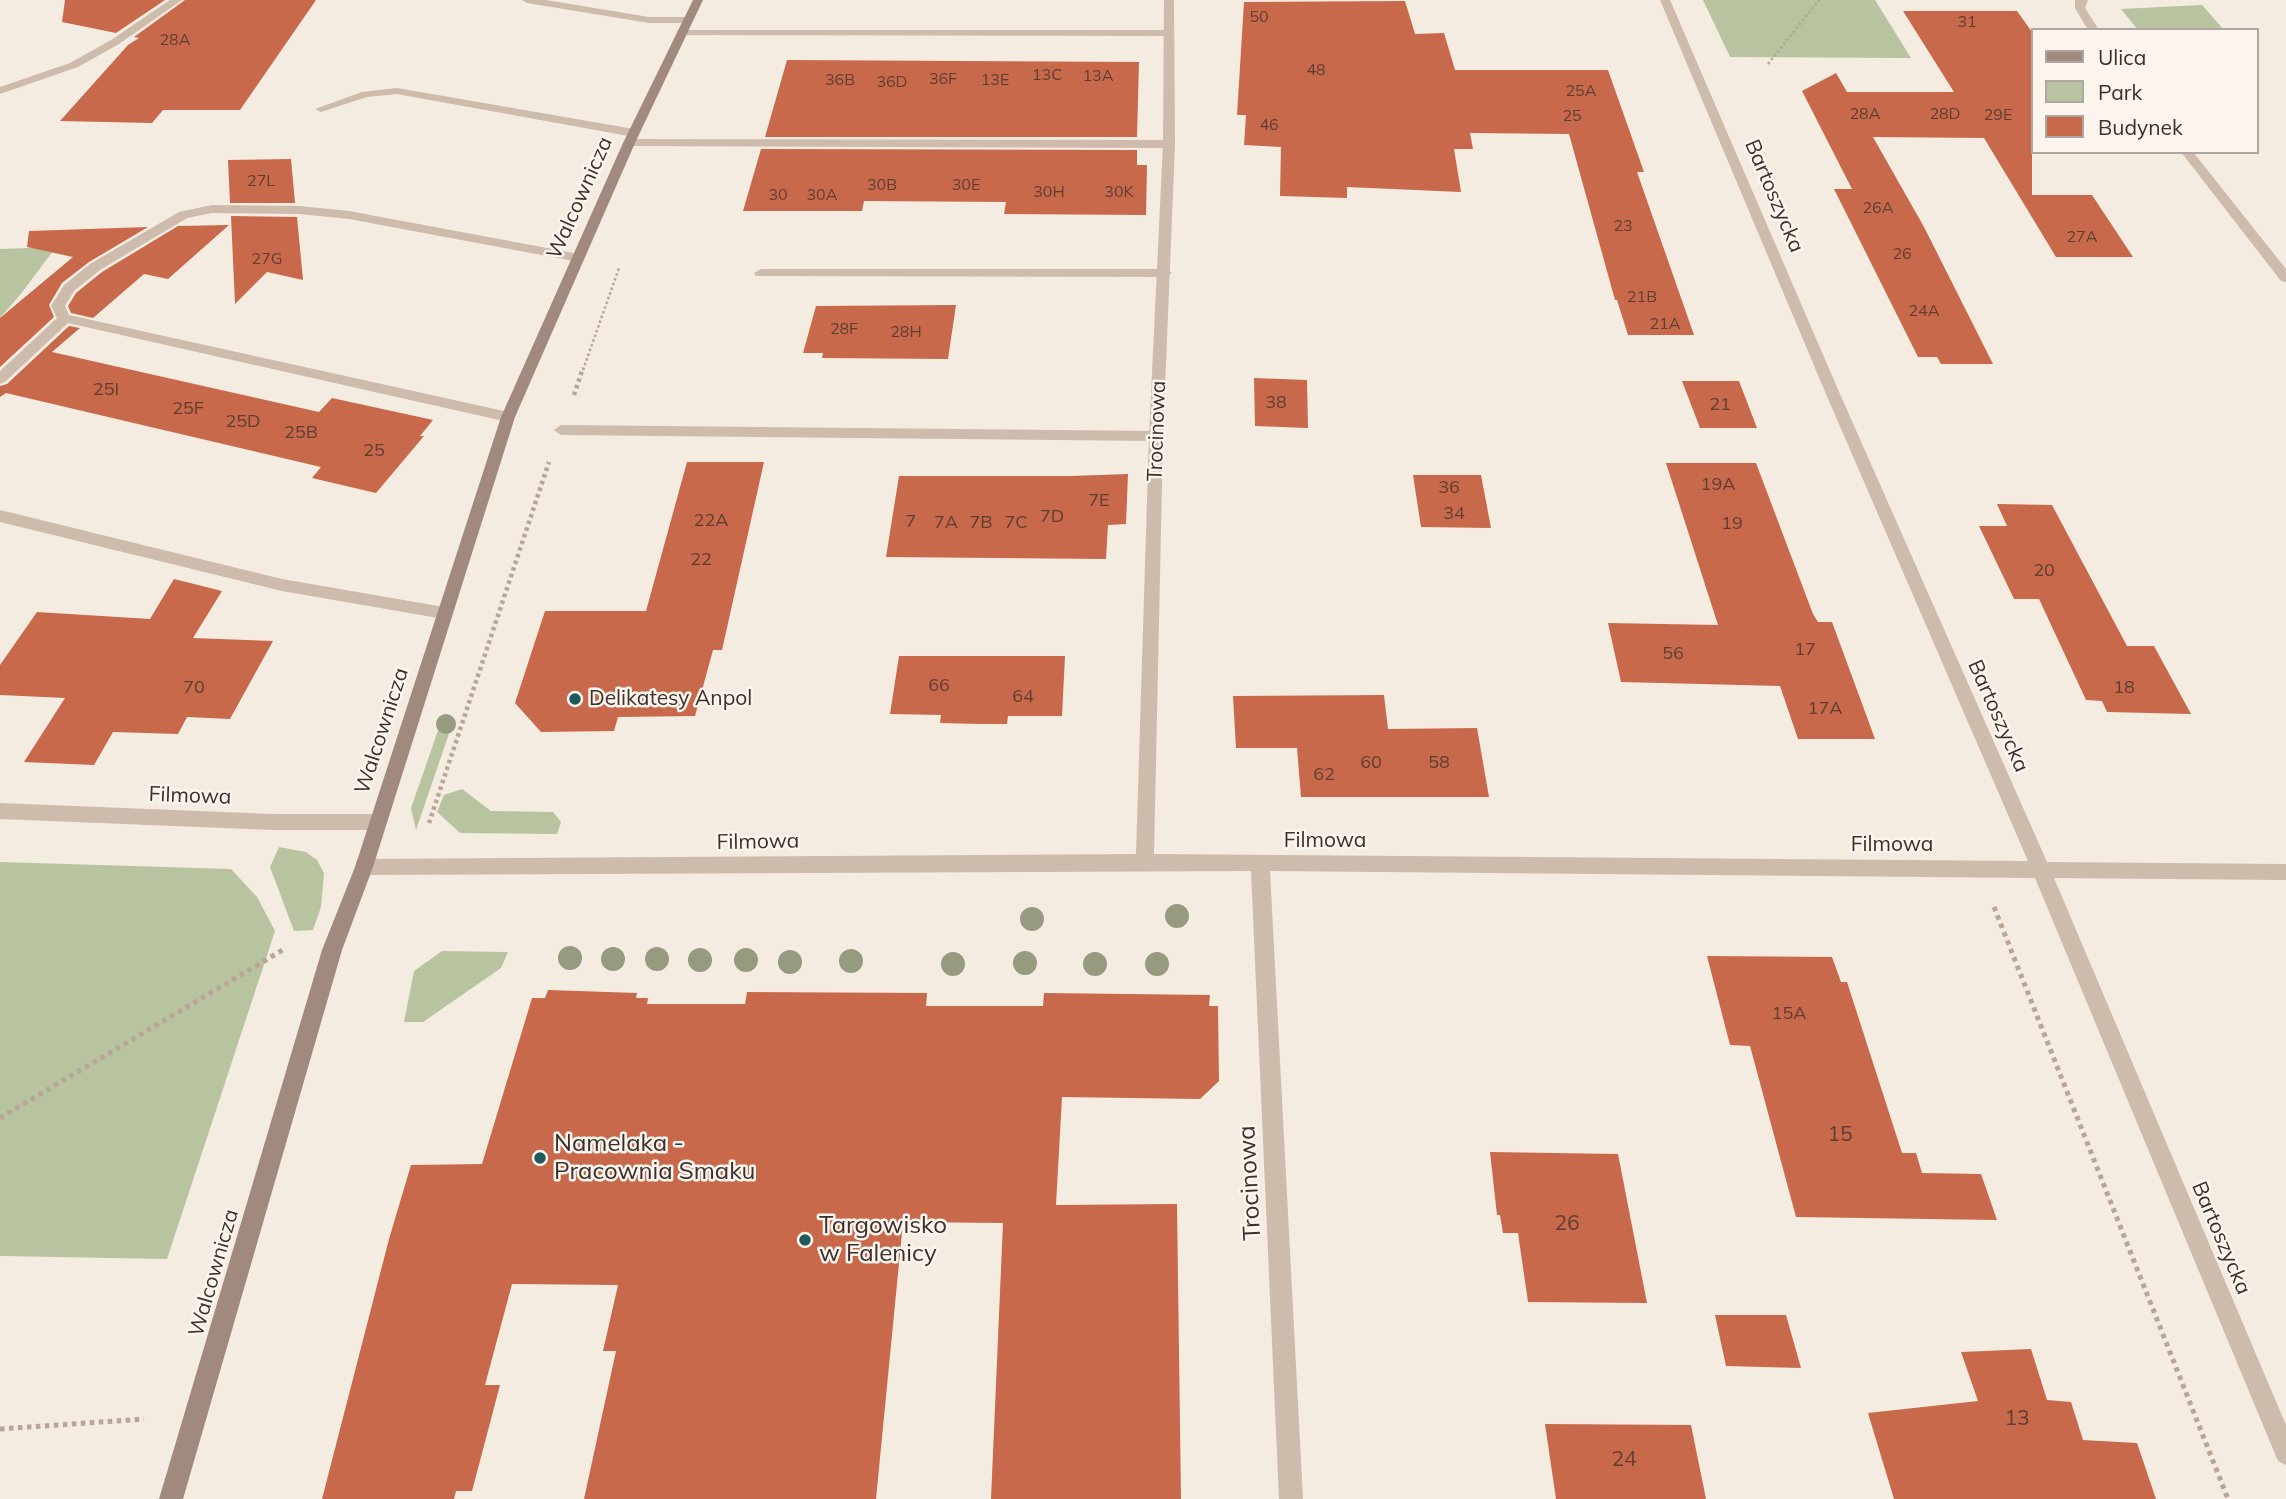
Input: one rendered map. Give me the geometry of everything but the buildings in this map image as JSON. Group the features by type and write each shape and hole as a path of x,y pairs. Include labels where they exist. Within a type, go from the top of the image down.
{"street":[{"path":"0,91 74,65 115,42 177,0"},
{"path":"527,0 685,26 1168,33"},
{"name":"Walcownicza","path":"171,1499 332,950 363,867 508,417 632,138 698,0"},
{"name":"Trocinowa","path":"1145,862 1156,436 1169,144 1169,0"},
{"name":"Bartoszycka","path":"1665,0 1827,381 2041,869 2286,1453"},
{"path":"2083,0 2080,1 2080,9 2093,28"},
{"path":"321,109 366,94 397,91 632,138 1169,144"},
{"path":"2189,154 2286,278"},
{"path":"508,417 65,318 59,313 58,306 69,288 95,267 183,215 212,209 288,210 349,215 579,258"},
{"path":"761,274 1165,273"},
{"path":"0,379 65,318"},
{"path":"561,430 1156,436"},
{"path":"0,516 282,585 444,613"},
{"name":"Filmowa","path":"0,811 272,822 377,822"},
{"name":"Filmowa","path":"363,867 1145,862 2286,872"},
{"name":"Trocinowa","path":"1260,864 1291,1499"}],"path":[{"path":"1768,64 1819,0"},
{"path":"1979,868 2228,1499"},
{"path":"0,1118 286,948"},
{"path":"0,1429 144,1419"}],"green space":[{"path":"1703,0 1875,0 1911,58 1730,57"},
{"path":"2202,5 2222,28 2136,28 2121,9"},
{"path":"56,247 20,295 0,318 0,249"},
{"path":"442,719 454,719 416,830 411,808"},
{"path":"462,789 491,811 553,812 561,822 557,834 460,833 437,812 444,795"},
{"path":"279,847 306,852 317,860 324,873 321,907 313,930 294,931 270,867"},
{"path":"0,862 231,869 257,897 275,931 167,1259 0,1256"},
{"path":"442,951 508,952 501,968 423,1022 404,1022 414,971"}],"place":[{"name":"Delikatesy Anpol","path":"575,699"},
{"name":"Namelaka - Pracownia Smaku","path":"540,1158"},
{"name":"Targowisko w Falenicy","path":"805,1240"}]}
